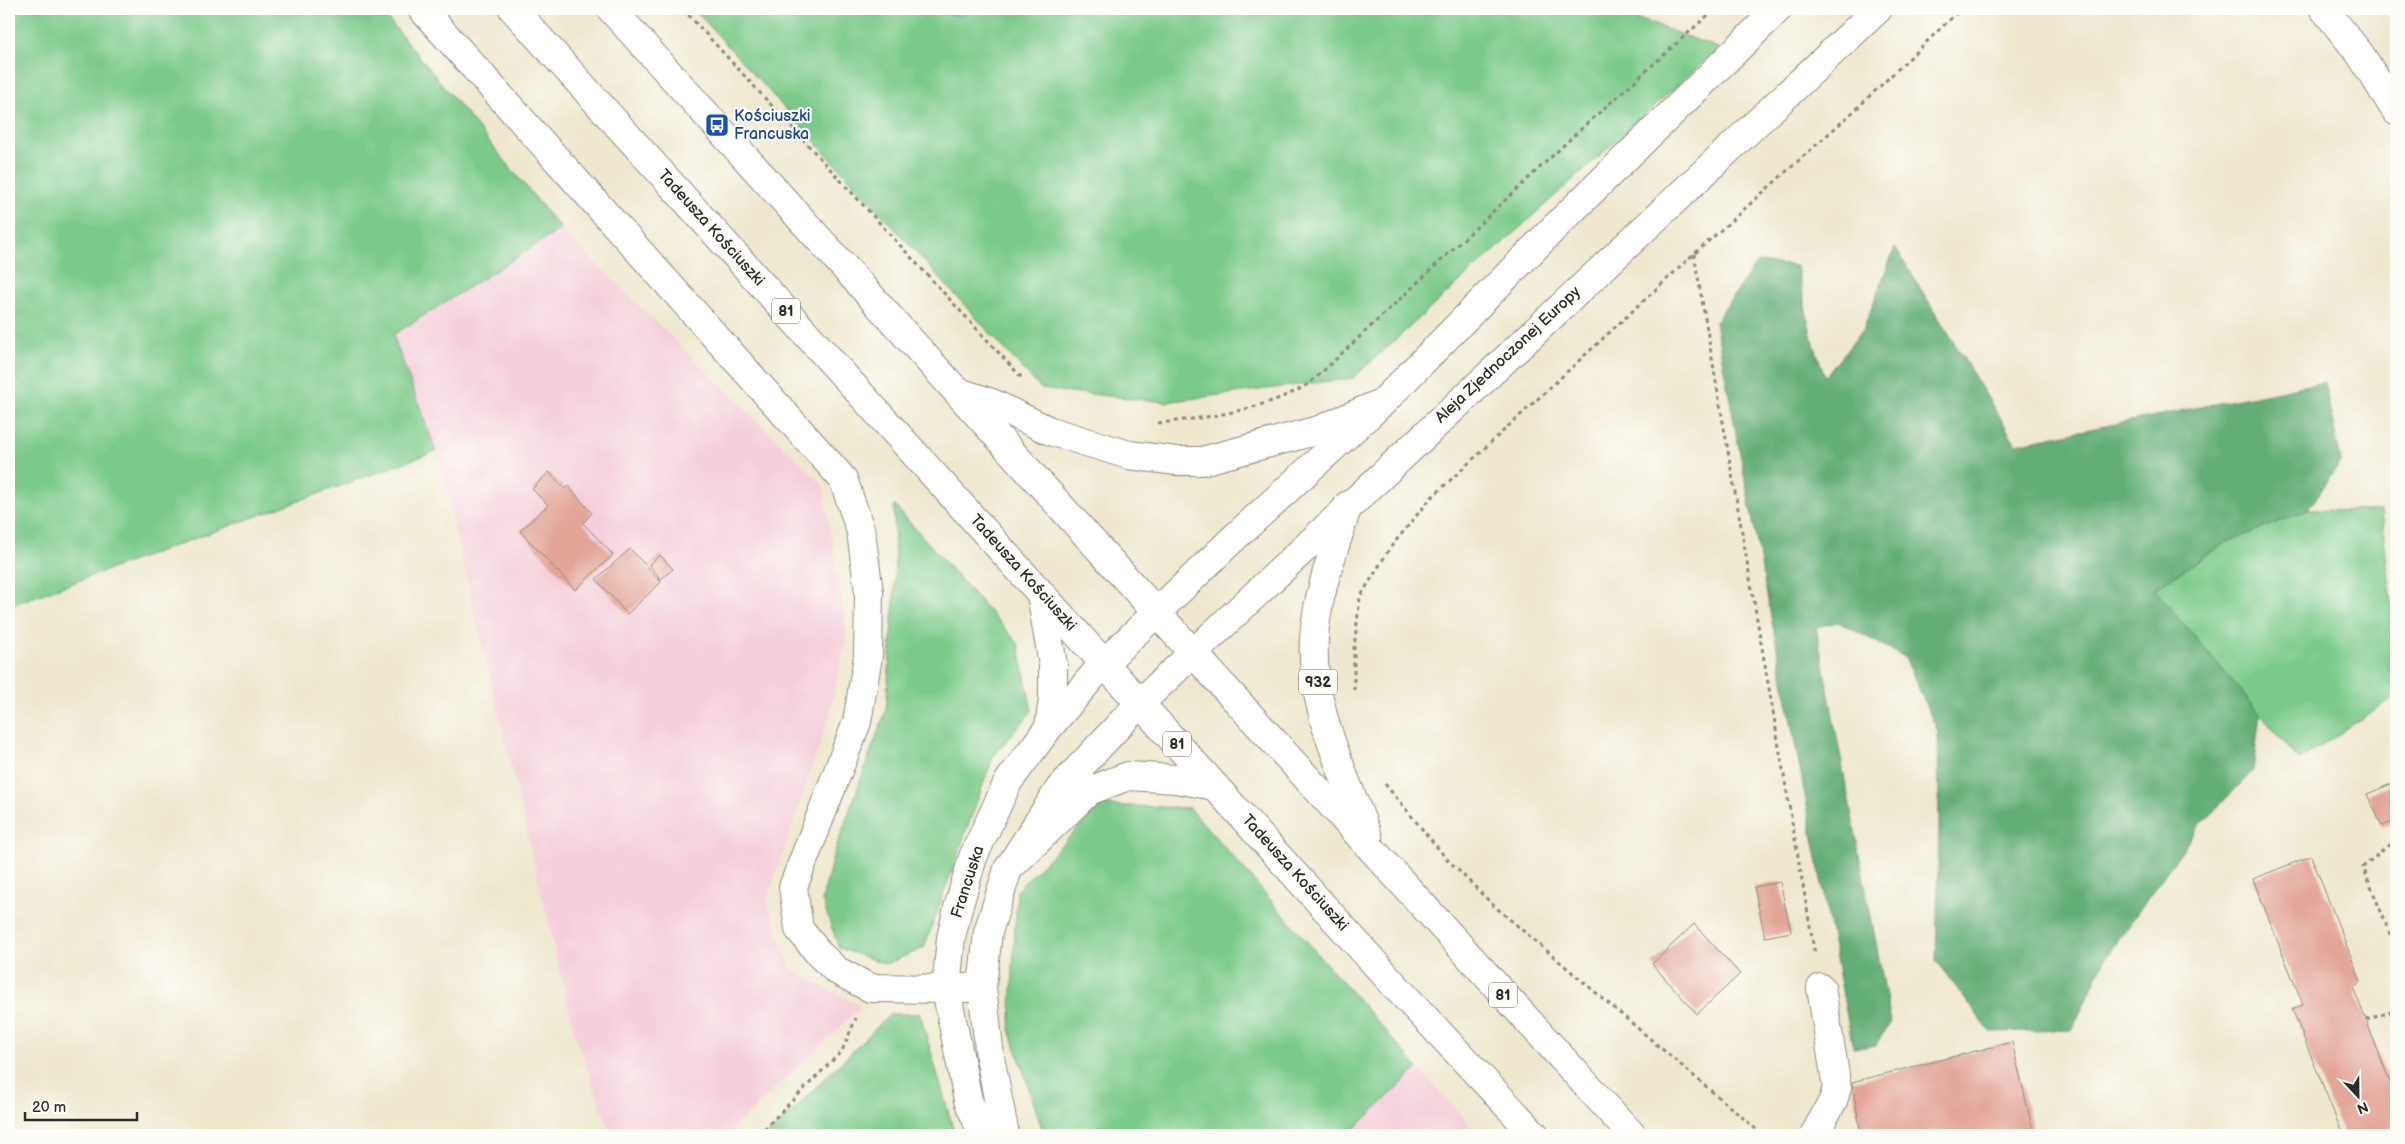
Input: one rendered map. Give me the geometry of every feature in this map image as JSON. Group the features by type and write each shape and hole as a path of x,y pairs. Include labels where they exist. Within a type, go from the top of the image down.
{"main road":[{"path":"422,9 842,479 861,532 869,592 868,656 857,722 793,887 799,929 820,955 836,970 870,988 946,989 982,987"},
{"name":"Tadeusza Kościuszki","path":"513,9 1398,989 1535,1135"},
{"name":"81","path":"611,9 1158,612 1374,855 1632,1135"},
{"path":"1104,663 1383,402 1562,220 1778,9"},
{"name":"Aleja Zjednoczonej Europy","path":"1140,703 1348,505 1878,9"},
{"path":"2324,9 2360,54 2388,81 2396,111"},
{"path":"959,392 992,402 1050,431 1129,454 1177,462 1202,461 1319,430 1383,402"},
{"name":"932","path":"1348,505 1324,583 1315,628 1315,666 1325,725 1374,855"},
{"path":"1041,594 1053,665 1053,699 1048,727"},
{"name":"Francuska","path":"982,1135 968,1100 946,989 951,938 973,857 1008,782 1048,727 1104,663"},
{"path":"1005,1135 990,1056 982,987 988,932 1008,869 1060,788 1140,703"},
{"path":"1008,869 1089,791 1128,776 1176,779 1215,786"},
{"path":"1814,1135 1833,1102 1837,1088 1821,988"}],"path":[{"path":"683,9 970,324 1021,378 1028,382"},
{"path":"1149,423 1220,416 1261,404 1302,388 1336,359 1581,129 1715,9"},
{"path":"1354,696 1354,648 1360,597 1390,548 1431,498 1694,254 1853,112 1961,9"},
{"path":"1694,254 1821,988"},
{"path":"2396,492 2394,497 2396,523"},
{"path":"1384,782 1446,858 1493,905 1762,1135"},
{"path":"2396,839 2363,867 2396,949"},
{"path":"758,1135 842,1051 870,988"},
{"path":"2366,1020 2396,1010"}],"shaded area":[{"path":"561,229 823,485 847,635 829,717 767,900 791,969 861,1007 726,1135 611,1135 575,1034 436,451 393,335"},
{"path":"1418,1068 1479,1135 1348,1135"}],"green space":[{"path":"9,9 380,9 561,229 393,335 436,451 9,606"},
{"path":"694,9 1594,9 1641,20 1719,48 1353,378 1165,402 1041,389"},
{"path":"1895,247 2016,444 2324,382 2341,461 2308,510 2227,542 2154,589 2260,714 2253,771 2200,825 2106,957 2072,1030 1990,1032 1936,961 1939,830 1938,732 1905,657 1838,622 1816,627 1891,1022 1875,1046 1853,1048 1715,322 1757,262 1797,266 1811,335 1825,377 1863,330"},
{"path":"894,505 1018,643 1032,711 993,757 924,948 886,964 839,948 822,900 833,856 886,710 895,584"},
{"path":"2308,510 2381,511 2396,639 2396,696 2299,760 2154,589 2227,542"},
{"path":"1101,805 1190,808 1418,1068 1348,1135 1044,1135 1010,1030 1017,890"},
{"path":"890,1014 920,1014 955,1135 768,1135"}],"water":[{"path":"921,9 983,9 958,16"}],"building":[{"path":"549,472 565,489 568,486 592,513 583,523 613,555 575,590 520,531 548,505 532,489"},
{"path":"630,549 661,582 627,614 596,579"},
{"path":"660,555 673,569 661,579 649,565"},
{"path":"2396,782 2396,821 2382,826 2367,794"},
{"path":"2311,856 2361,982 2353,987 2396,1097 2396,1135 2343,1135 2292,1009 2303,1005 2253,879"},
{"path":"1780,882 1791,932 1765,937 1754,887"},
{"path":"1694,924 1740,974 1697,1014 1652,964"},
{"path":"2012,1042 2034,1135 1861,1135 1852,1082"}],"place":[{"name":"Kościuszki Francuska","path":"717,125"}]}
